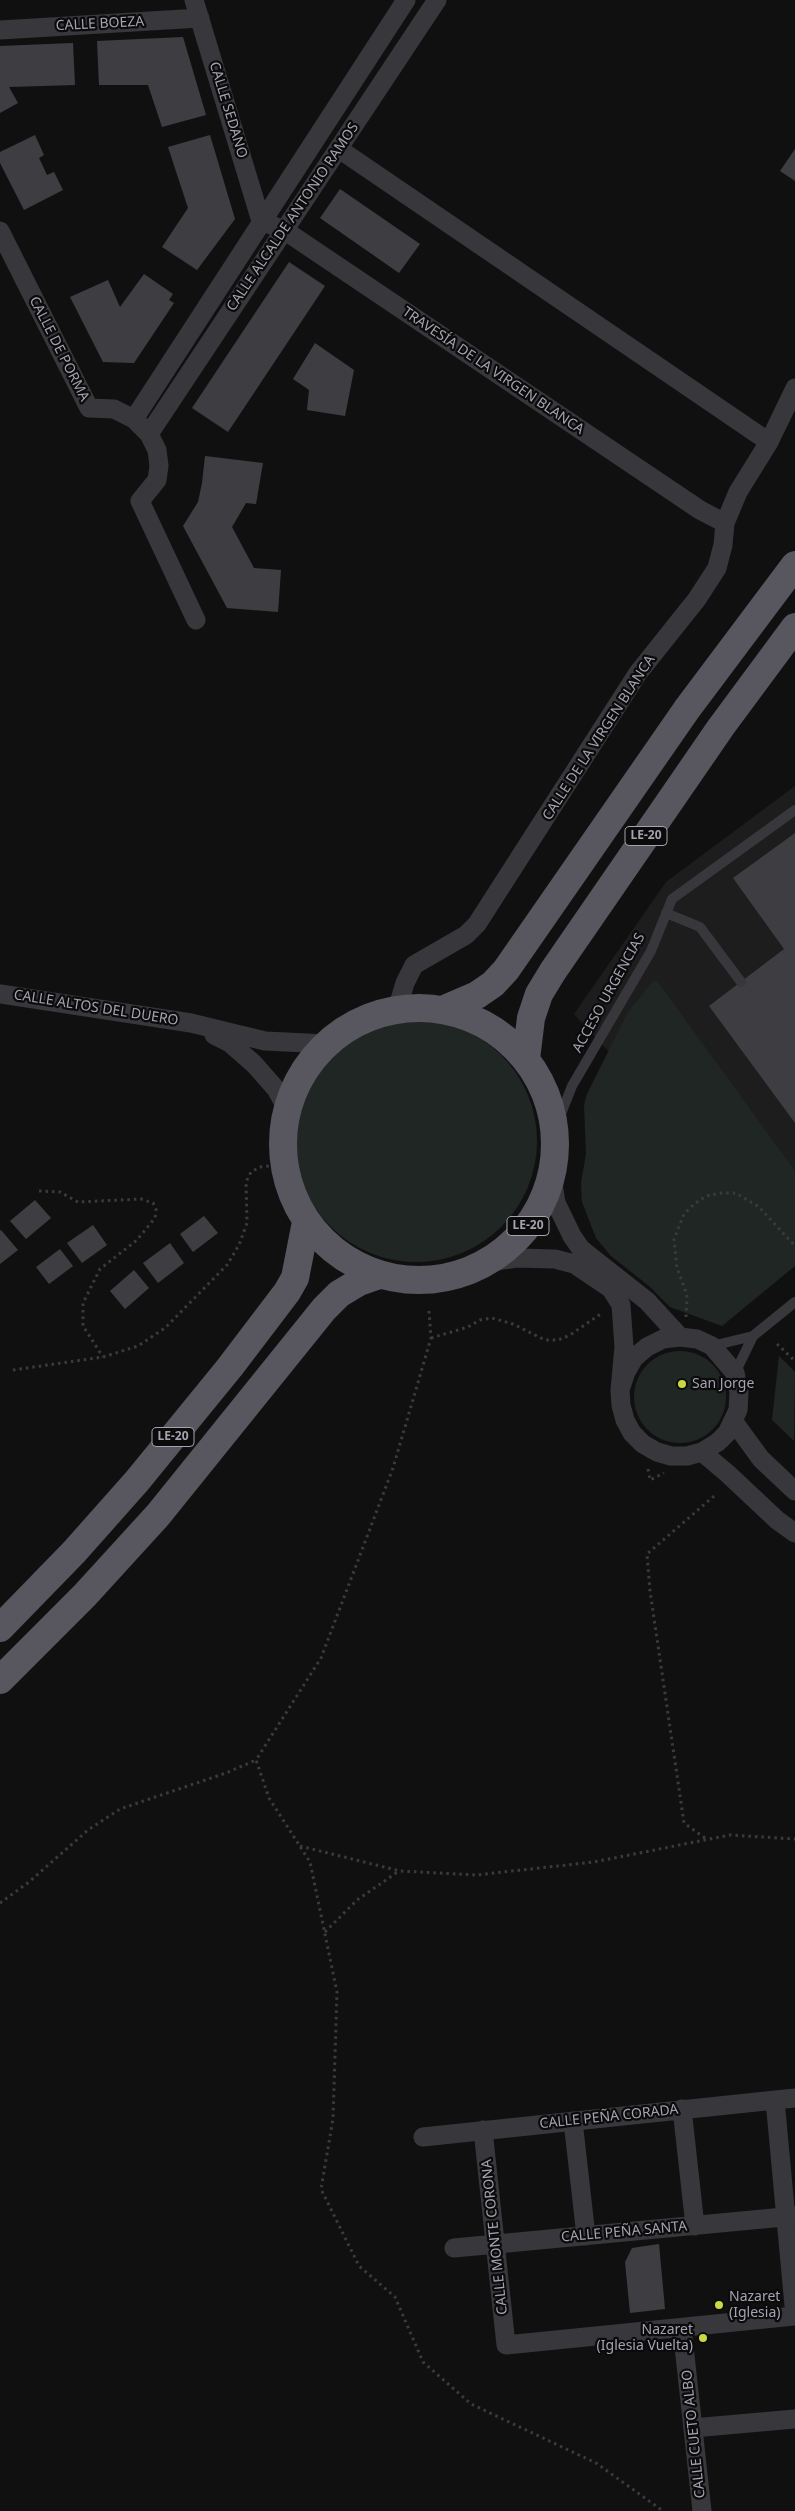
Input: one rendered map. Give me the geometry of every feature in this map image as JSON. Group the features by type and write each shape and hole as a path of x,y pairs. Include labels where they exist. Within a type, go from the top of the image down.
{"highway":[{"name":"LE-20","path":"442,1010 477,995 506,970 687,708 795,565"},
{"name":"LE-20","path":"526,1059 531,1018 539,994 716,735 795,627"},
{"name":"LE-20","path":"419,1008 442,1010 466,1016 488,1026 509,1041 526,1059 545,1092 555,1129 555,1153 552,1177 543,1202 528,1226 510,1246 488,1262 452,1277 412,1281 379,1275 338,1255 321,1240 306,1222 290,1189 284,1164 283,1134 287,1109 296,1084 310,1063 327,1044 348,1028 372,1016 397,1010 419,1008"},
{"name":"LE-20","path":"0,1628 74,1552 137,1481 236,1360 287,1292 295,1278 306,1222"},
{"name":"LE-20","path":"0,1680 85,1595 158,1515 324,1309 339,1294 359,1282 379,1275"}],"street":[{"name":"CALLE SEDANO","path":"194,0 261,220"},
{"name":"CALLE ALCALDE ANTONIO RAMOS","path":"134,419 261,220 406,0"},
{"name":"CALLE ALCALDE ANTONIO RAMOS","path":"149,434 437,0"},
{"name":"CALLE BOEZA","path":"0,30 200,18"},
{"path":"339,149 769,442"},
{"name":"TRAVESÍA DE LA VIRGEN BLANCA","path":"261,220 284,230 700,510 725,523"},
{"name":"CALLE DE PORMA","path":"0,231 89,408 114,409 134,419 149,434 157,450 160,466 157,480 140,501 196,620"},
{"name":"CALLE DE LA VIRGEN BLANCA","path":"397,1010 405,983 414,965 466,935 477,924 638,673 697,599 717,568 723,545 725,523 738,492 769,442 795,388"},
{"name":"CALLE ALTOS DEL DUERO","path":"0,994 191,1023 264,1041 327,1044"},
{"name":"CALLE ALTOS DEL DUERO","path":"191,1023 230,1042 248,1058 276,1088 287,1109"},
{"path":"488,1262 517,1258 555,1259 574,1264 611,1289 621,1305 624,1347 620,1390 621,1405 625,1420 632,1433 643,1444 656,1452 671,1456 686,1456 702,1452 718,1442 734,1422 740,1392 735,1373 712,1346 697,1339 581,1249 572,1236 556,1203 552,1177"},
{"path":"620,1390 630,1365 647,1347 683,1328"},
{"path":"734,1422 761,1459 795,1491"},
{"path":"702,1452 776,1520 795,1533"},
{"name":"CALLE PEÑA CORADA","path":"423,2137 795,2098"},
{"path":"682,2328 795,2316 790,2216 775,2100"},
{"path":"682,2110 695,2226"},
{"path":"573,2121 586,2236"},
{"name":"CALLE MONTE CORONA","path":"483,2130 506,2345 682,2328"},
{"name":"CALLE PEÑA SANTA","path":"454,2248 790,2216"},
{"name":"CALLE CUETO ALBO","path":"682,2328 702,2511"},
{"path":"693,2428 795,2419"}],"lane":[{"name":"ACCESO URGENCIAS","path":"555,1129 572,1086 651,951 672,899 795,810"},
{"path":"666,913 700,927 741,982"},
{"path":"735,1373 754,1336 795,1302"},
{"path":"712,1346 754,1336"}],"path":[{"path":"14,1370 103,1357 138,1346 165,1328 227,1265 239,1245 247,1223 246,1182 251,1172 260,1167 284,1164"},
{"path":"39,1191 60,1192 78,1202 141,1199 153,1203 156,1209 155,1218 137,1240 100,1269 83,1302 83,1326 103,1357"},
{"path":"683,1328 687,1295 677,1268 674,1239 684,1214 694,1204 706,1196 736,1193 750,1200 758,1207 795,1246"},
{"path":"431,1338 468,1327 480,1320 492,1318 513,1324 545,1340 558,1340 570,1335 593,1318 610,1309"},
{"path":"0,1903 29,1882 88,1830 120,1809 226,1773 256,1760 321,1658 394,1468 431,1338 429,1311"},
{"path":"777,1344 795,1361"},
{"path":"643,1444 650,1480 669,1472"},
{"path":"706,1839 684,1823 650,1591 647,1554 714,1496"},
{"path":"256,1760 268,1798 310,1862 325,1932 337,1992 332,2119 320,2189 359,2266 395,2297 423,2362 470,2404 596,2463 663,2511"},
{"path":"300,1846 400,1870 476,1876 594,1862 730,1835 795,1839"},
{"path":"325,1932 357,1900 400,1870"}],"shaded area":[{"path":"795,786 795,1254 574,1014 666,882"},
{"path":"653,981 658,982 795,1171 795,1266 722,1326 670,1307 649,1286 611,1256 596,1238 582,1202 581,1183 586,1154 584,1105 587,1094 628,1012"},
{"path":"416,1020 440,1022 462,1029 483,1040 502,1055 517,1074 528,1095 535,1117 537,1141 535,1165 528,1187 517,1208 502,1227 483,1242 462,1253 440,1260 416,1262 392,1260 370,1253 349,1242 330,1227 315,1208 304,1187 297,1165 295,1141 297,1117 304,1095 315,1074 330,1055 349,1040 370,1029 392,1022"},
{"path":"680,1351 698,1355 712,1365 722,1379 726,1397 722,1415 712,1429 698,1439 680,1443 662,1439 648,1429 638,1415 634,1397 638,1379 648,1365 662,1355"},
{"path":"779,1356 795,1372 794,1441 772,1420"}],"building":[{"path":"183,37 206,115 162,127 148,85 99,85 97,41"},
{"path":"73,43 75,85 9,87 18,103 0,113 0,46"},
{"path":"35,135 44,155 39,158 47,175 54,172 63,190 24,210 0,163 0,152"},
{"path":"210,135 235,219 197,270 162,247 188,208 168,147"},
{"path":"795,149 795,181 780,171"},
{"path":"340,189 420,244 399,273 320,218"},
{"path":"289,262 325,286 228,432 192,408"},
{"path":"144,274 173,294 169,300 174,303 134,363 103,362 70,297 108,280 120,307"},
{"path":"315,343 354,370 345,416 307,410 309,390 293,379"},
{"path":"205,456 263,463 256,504 246,503 232,527 254,568 281,570 278,612 227,608 183,526 198,502"},
{"path":"795,833 795,1123 709,1006 784,949 733,878"},
{"path":"35,1200 51,1218 26,1239 10,1221"},
{"path":"204,1216 218,1233 193,1252 180,1234"},
{"path":"93,1225 107,1245 82,1263 67,1243"},
{"path":"0,1231 18,1250 0,1264"},
{"path":"170,1243 184,1263 158,1283 143,1263"},
{"path":"60,1249 73,1266 49,1284 36,1267"},
{"path":"134,1270 149,1288 125,1309 110,1291"},
{"path":"659,2244 665,2309 630,2313 625,2262 632,2248"}],"place":[{"name":"San Jorge","path":"682,1384"},
{"name":"Nazaret (Iglesia)","path":"719,2305"},
{"name":"Nazaret (Iglesia Vuelta)","path":"703,2338"}]}
